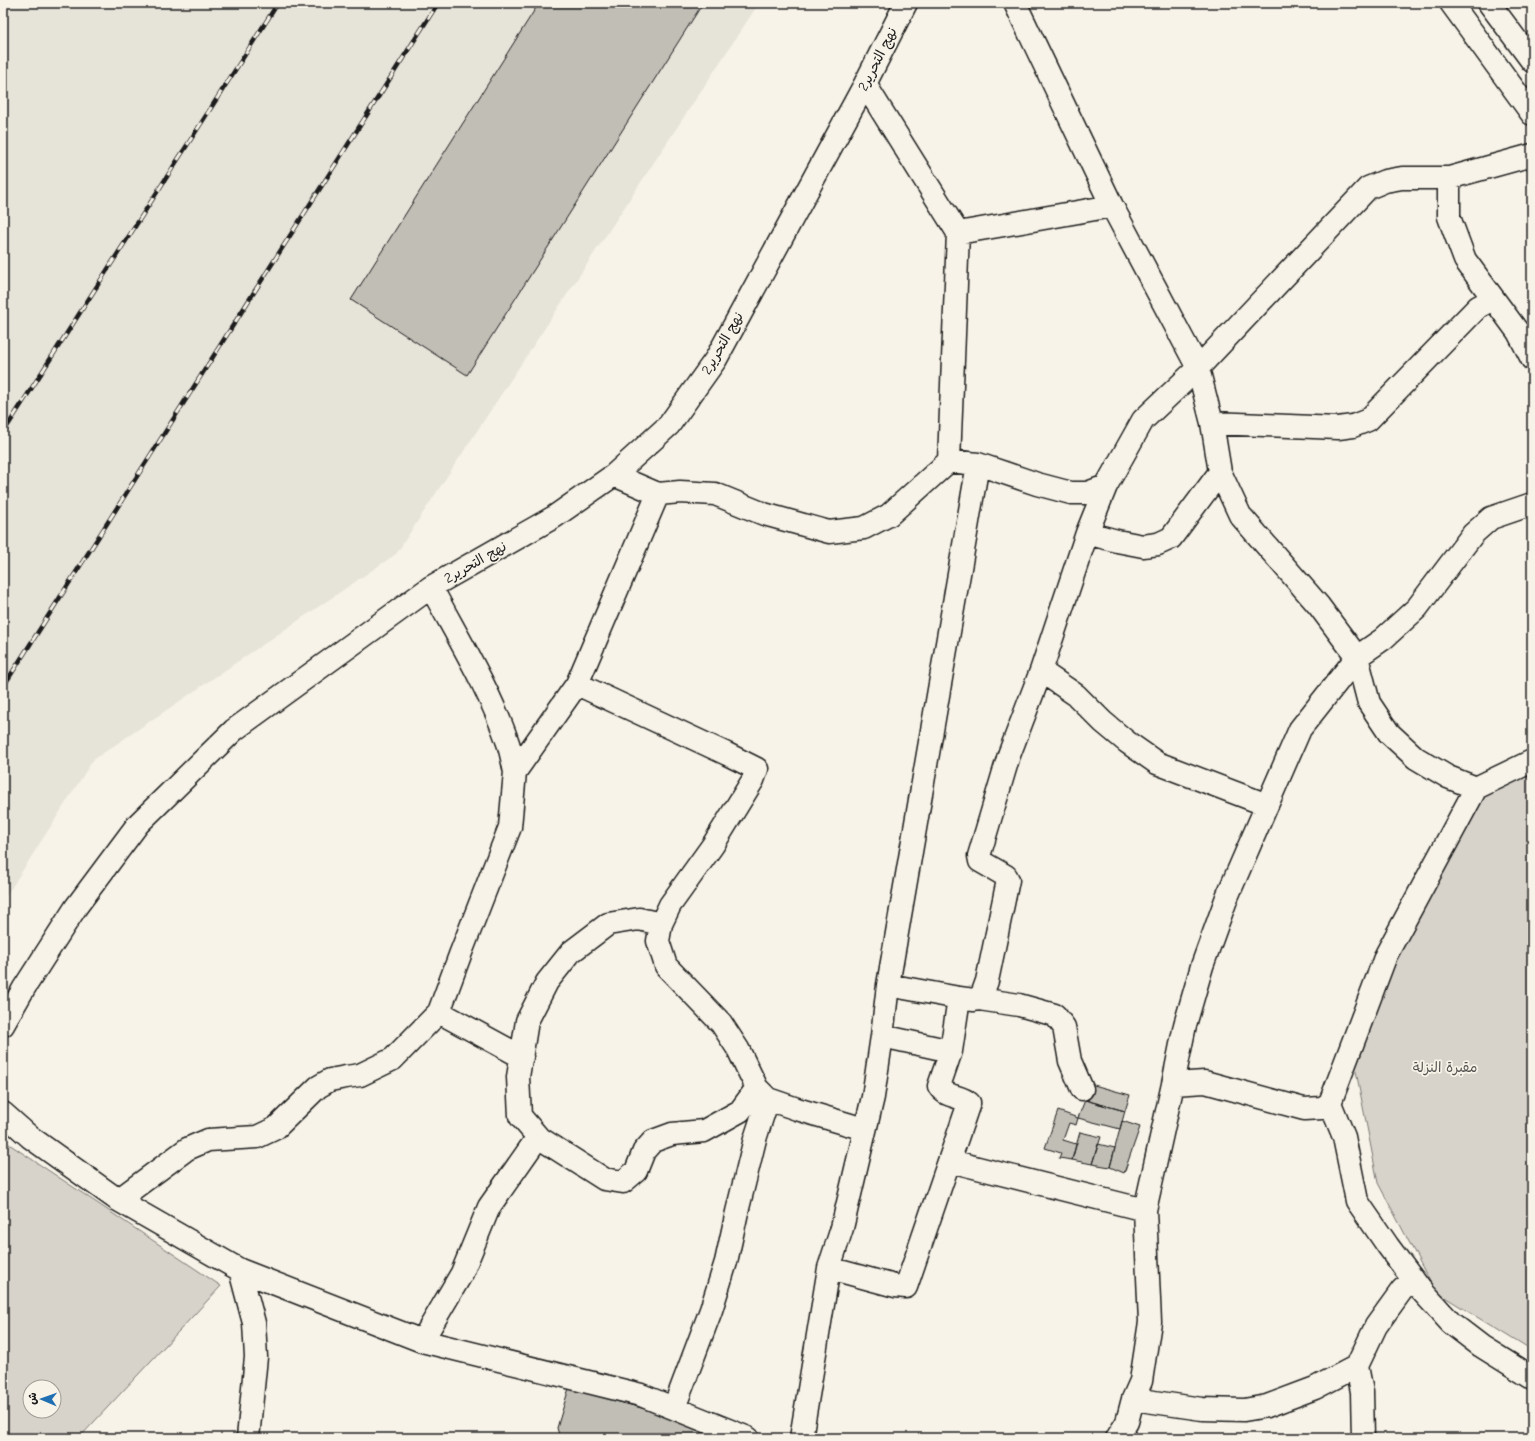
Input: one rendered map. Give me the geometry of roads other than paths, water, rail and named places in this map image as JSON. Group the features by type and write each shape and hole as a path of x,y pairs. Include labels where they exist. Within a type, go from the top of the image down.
{"street":[{"name":"نهج التحرير2","path":"3,1025 24,988 76,907 138,824 234,730 431,587 554,516 614,475 669,425 716,359 865,84 906,3"},
{"path":"1015,3 1112,206 1198,368 1212,423 1220,472 1240,515 1318,606 1357,657 1369,703 1389,732 1416,758 1448,777 1476,788"},
{"path":"1451,3 1532,114"},
{"path":"1489,3 1532,61"},
{"path":"614,475 658,494 680,492 715,494 764,514 829,532 864,528 890,515 949,461 958,232 865,84"},
{"path":"829,1268 895,1286 906,1286 969,1103 965,1100 944,1093 939,1086 969,998 983,992 1008,880 1006,876 980,861 979,856 1009,755 1041,671 1087,533 1106,486 1143,420 1198,368 1368,188 1385,181 1402,178 1449,178 1532,155"},
{"path":"1449,178 1449,217 1465,260 1493,299 1525,331 1532,359"},
{"path":"958,232 1112,206"},
{"path":"1212,423 1338,428 1352,426 1368,420 1478,307 1493,299"},
{"path":"949,461 978,464 1037,484 1071,493 1087,493 1106,486"},
{"path":"801,1438 829,1268 842,1228 872,1096 882,1036 888,985 978,464"},
{"path":"1087,533 1143,546 1158,544 1171,538 1220,472"},
{"path":"515,772 577,684 658,494"},
{"path":"1118,1438 1126,1422 1133,1399 1141,1381 1150,1322 1145,1210 1185,1025 1202,966 1227,897 1300,729 1357,657 1383,639 1417,608 1473,534 1491,518 1532,504"},
{"path":"118,1200 188,1149 208,1140 231,1140 257,1137 276,1128 318,1087 330,1080 360,1076 393,1059 439,1012 510,827 515,772 508,744 494,707 431,587"},
{"path":"1041,671 1076,695 1103,722 1127,742 1157,763 1267,805"},
{"path":"577,684 733,756 757,770 753,780 713,845 670,905 662,924 658,941 666,966 721,1023 738,1049 762,1093 797,1109 864,1129"},
{"path":"1173,1084 1205,1082 1304,1109 1322,1108 1330,1103 1386,954 1476,788 1532,761"},
{"path":"662,924 639,919 608,924 571,952 547,982 527,1021 518,1077 520,1116 538,1137 604,1179 623,1182 636,1171 644,1151 653,1141 672,1134 704,1131 740,1111 762,1093"},
{"path":"888,985 1027,1007 1055,1015 1064,1027 1070,1062 1082,1089"},
{"path":"439,1012 522,1057"},
{"path":"882,1036 951,1051"},
{"path":"674,1408 711,1310 726,1262 755,1139 762,1093"},
{"path":"1330,1103 1344,1137 1358,1201 1421,1290 1451,1323 1481,1346 1532,1378"},
{"path":"3,1114 30,1137 118,1200 240,1270 422,1341 641,1395 748,1438"},
{"path":"422,1341 462,1273 489,1207 538,1137"},
{"path":"950,1161 1145,1210"},
{"path":"240,1270 254,1323 256,1357 248,1438"},
{"path":"1133,1399 1202,1408 1244,1410 1267,1406 1315,1388 1356,1366 1376,1326 1402,1290 1413,1278"},
{"path":"1356,1366 1362,1392 1363,1438"}],"railway":[{"path":"3,433 278,3"},
{"path":"3,687 438,3"}],"park label":[{"name":"مقبرة النزلة","path":"1445,1067"}]}
